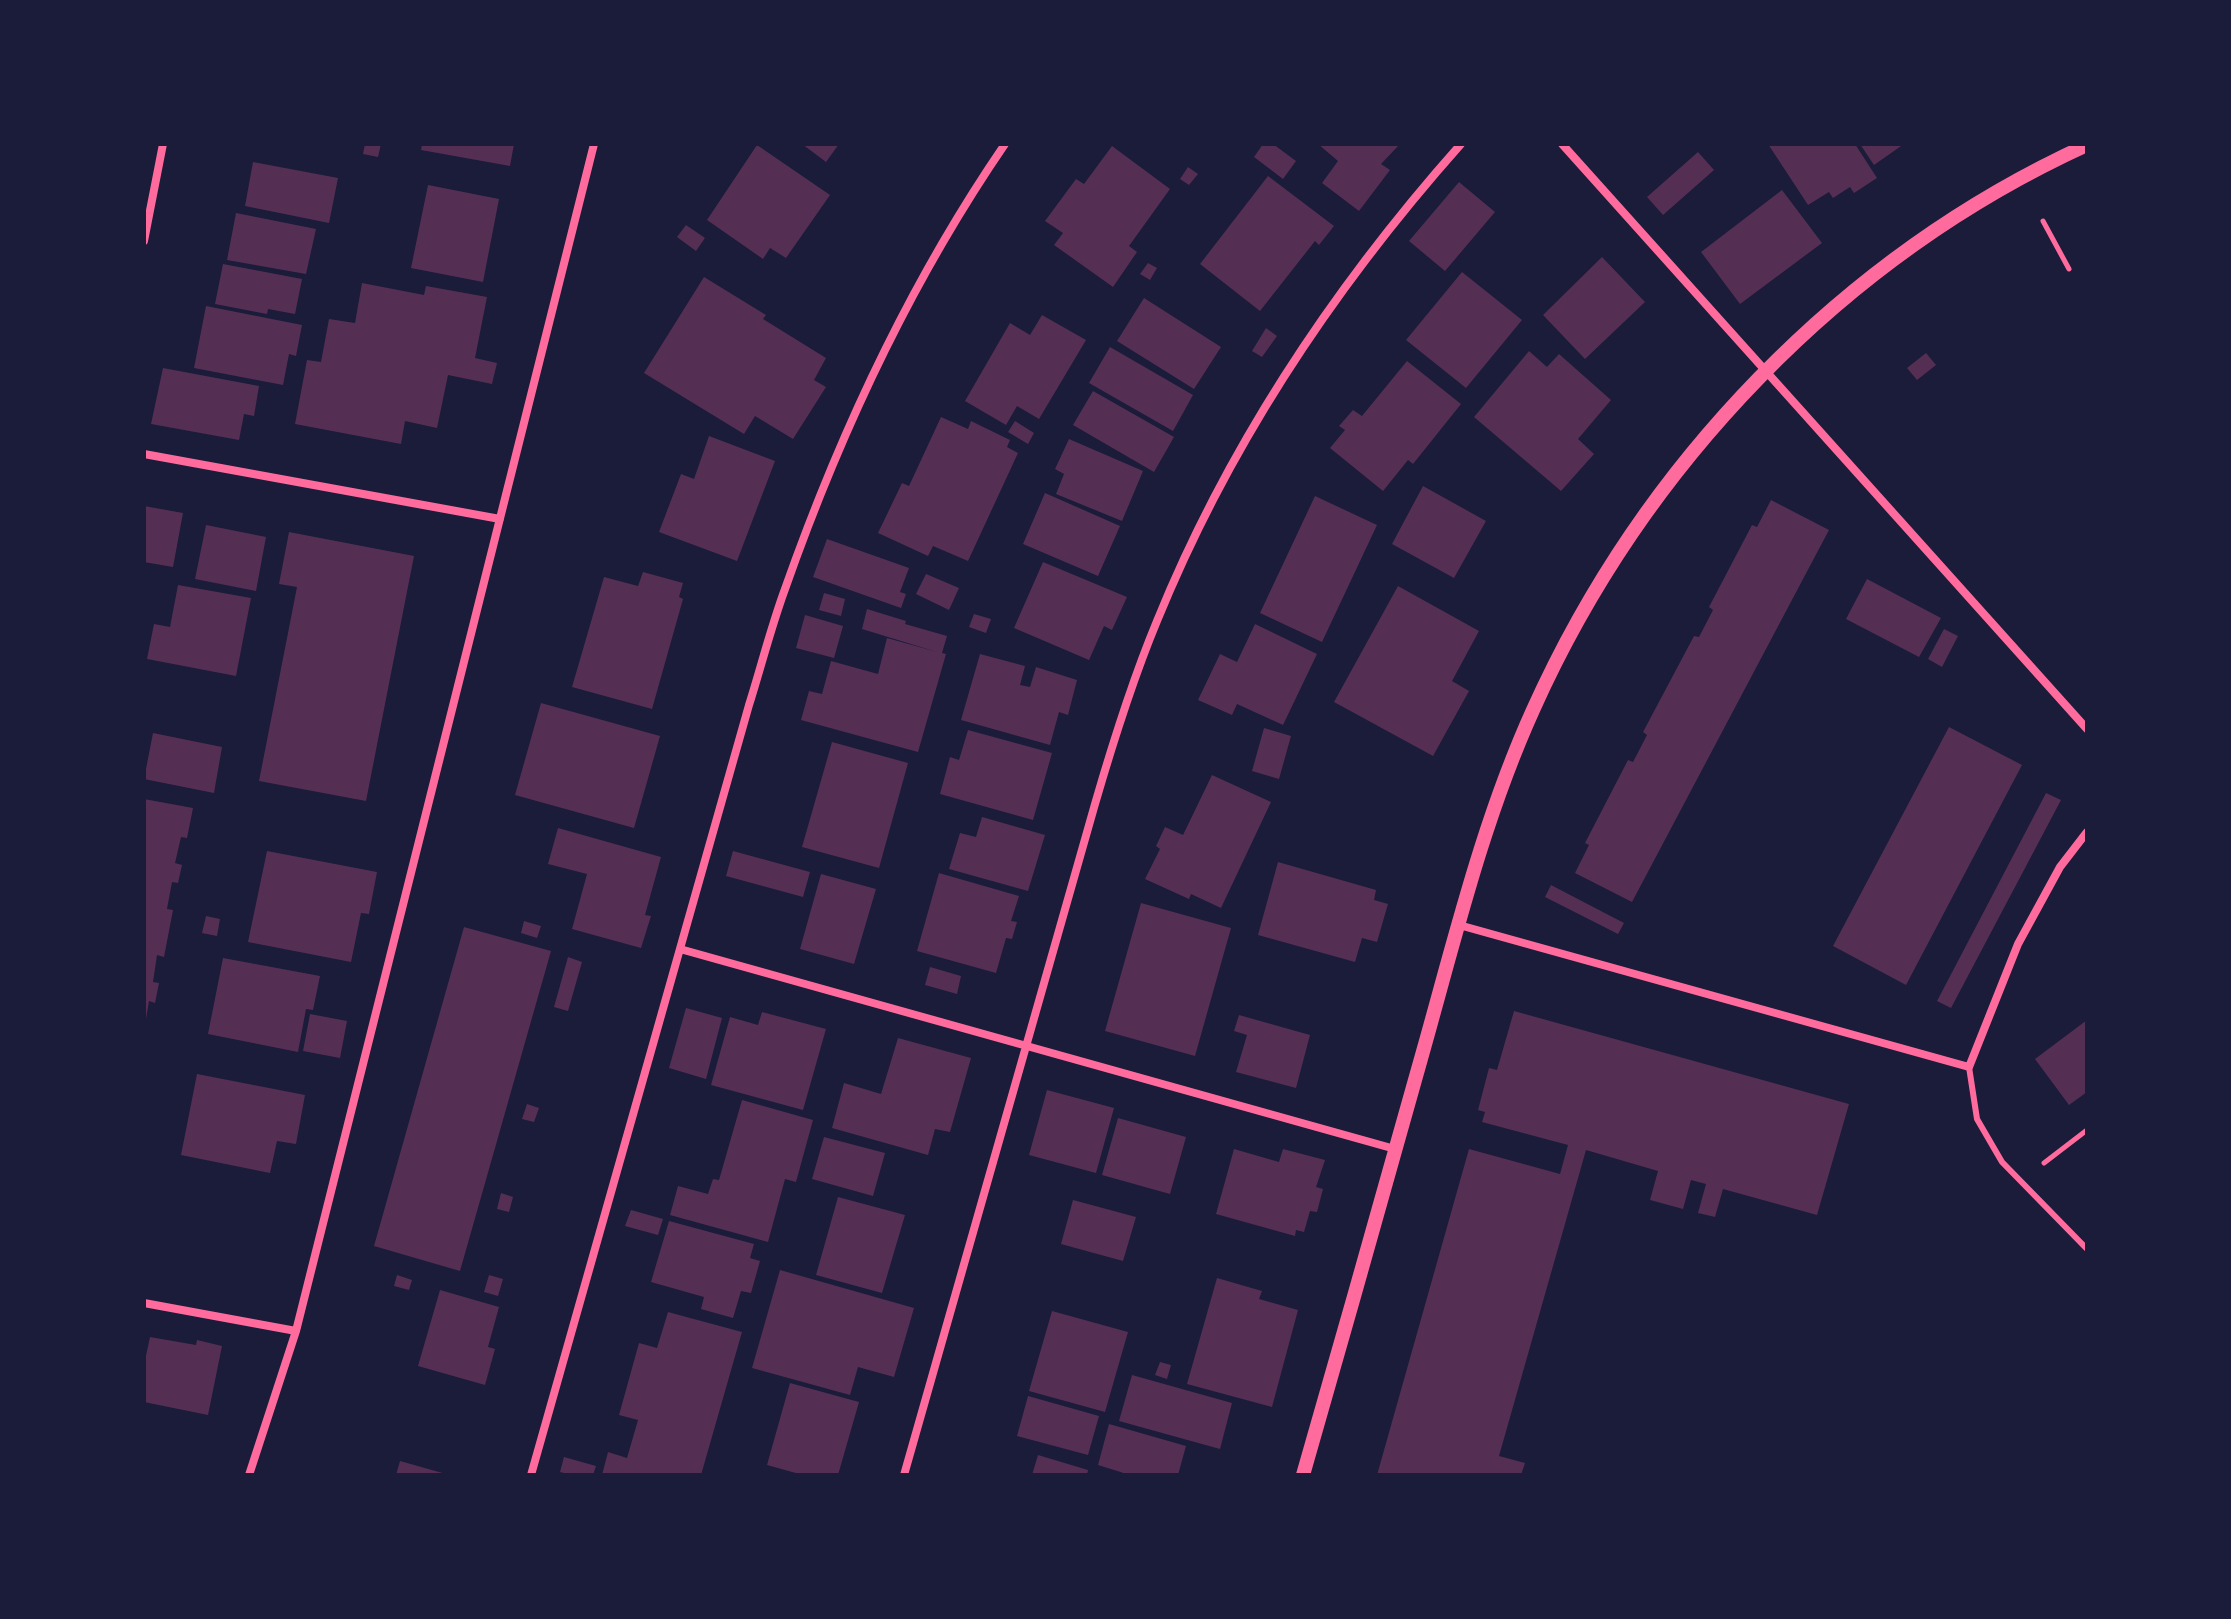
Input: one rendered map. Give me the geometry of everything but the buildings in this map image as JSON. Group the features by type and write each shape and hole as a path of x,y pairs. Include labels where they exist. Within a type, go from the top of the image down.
{"street":[{"path":"144,241 163,144"},
{"path":"249,1475 296,1331 594,144"},
{"path":"531,1475 779,606 825,481 873,373 928,268 1005,144"},
{"path":"904,1475 1123,712 1156,621 1196,532 1240,446 1290,363 1362,261 1405,206 1461,144"},
{"path":"1562,144 2087,729"},
{"path":"1303,1475 1474,870 1510,763 1556,660 1584,610 1661,492 1714,427 1766,371 1834,307 1924,239 2020,180 2087,145"},
{"path":"144,454 500,519"},
{"path":"1459,925 1969,1067 2018,944 2060,867 2087,832"},
{"path":"680,949 1395,1149"},
{"path":"144,1303 296,1331"}],"lane":[{"path":"1969,1067 1977,1119 2002,1162 2087,1249"}],"path":[{"path":"2043,221 2069,269"},
{"path":"2021,1180 2087,1130"}]}
